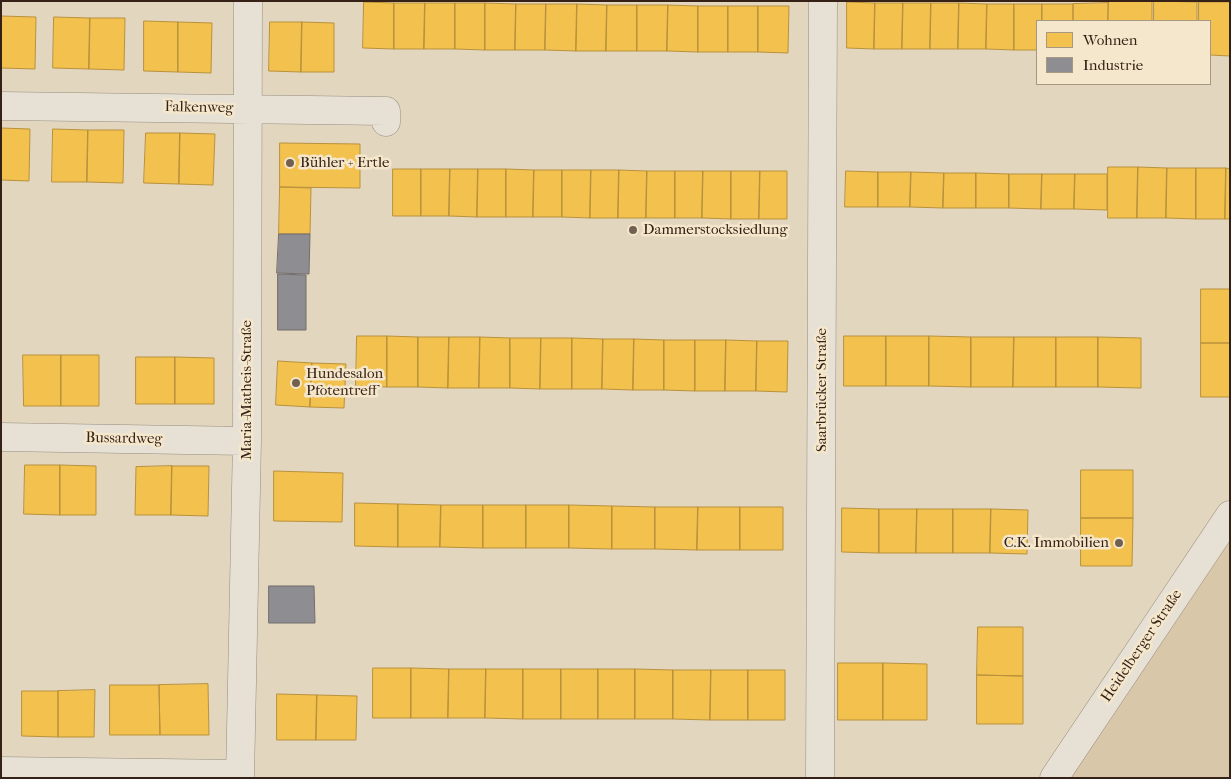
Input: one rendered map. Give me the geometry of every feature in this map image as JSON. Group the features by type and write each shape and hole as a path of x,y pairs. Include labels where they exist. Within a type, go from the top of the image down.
{"street":[{"name":"Maria-Matheis-Straße","path":"240,776 247,441 248,1"},
{"name":"Saarbrücker Straße","path":"820,778 823,1"},
{"name":"Falkenweg","path":"1,106 386,111 386,122"},
{"name":"Bussardweg","path":"1,437 247,441"},
{"name":"Heidelberger Straße","path":"1054,778 1230,515"},
{"path":"1,771 240,776"}],"shaded area":[{"path":"1230,537 1230,778 1068,778"}],"building: Wohnen":[{"path":"1109,1 1152,1 1152,20 1108,20"},
{"path":"1154,1 1197,2 1197,20 1154,20"},
{"path":"364,2 394,3 394,49 363,48"},
{"path":"847,2 875,3 874,49 847,48"},
{"path":"1199,2 1230,2 1230,56 1211,55 1211,20 1199,20"},
{"path":"394,3 425,3 424,49 394,49"},
{"path":"425,3 455,3 455,49 424,49"},
{"path":"455,3 485,3 485,50 455,49"},
{"path":"485,3 516,4 515,50 485,50"},
{"path":"875,3 903,3 902,49 874,49"},
{"path":"903,3 931,3 930,49 902,49"},
{"path":"931,3 959,3 958,49 930,49"},
{"path":"959,3 987,4 986,49 958,49"},
{"path":"1108,3 1108,20 1073,20 1073,4"},
{"path":"516,4 546,4 545,50 515,50"},
{"path":"546,4 577,4 576,51 545,50"},
{"path":"577,4 607,5 606,51 576,51"},
{"path":"987,4 1014,4 1014,50 986,49"},
{"path":"1014,4 1042,4 1042,20 1036,20 1036,50 1014,50"},
{"path":"1042,4 1073,4 1073,20 1042,20"},
{"path":"607,5 637,5 637,51 606,51"},
{"path":"637,5 668,5 667,51 637,51"},
{"path":"668,5 698,6 698,52 667,51"},
{"path":"698,6 728,6 728,52 698,52"},
{"path":"728,6 758,6 758,52 728,52"},
{"path":"758,6 789,6 788,53 758,52"},
{"path":"1,16 36,17 35,69 1,68"},
{"path":"54,17 90,18 89,69 53,68"},
{"path":"90,18 125,18 124,70 89,69"},
{"path":"144,21 178,22 178,72 144,71"},
{"path":"178,22 212,23 211,73 178,72"},
{"path":"270,22 302,22 301,72 269,71"},
{"path":"302,22 334,23 334,72 301,72"},
{"path":"1,128 30,129 29,181 1,180"},
{"path":"53,129 88,130 87,182 52,182"},
{"path":"88,130 124,130 123,183 87,182"},
{"path":"146,133 180,133 179,184 144,183"},
{"path":"180,133 215,134 213,185 179,184"},
{"path":"280,143 360,144 360,188 280,187"},
{"path":"1108,167 1138,167 1137,218 1108,218"},
{"path":"1138,167 1167,168 1166,218 1137,218"},
{"path":"1167,168 1196,168 1196,219 1166,218"},
{"path":"1196,168 1226,168 1225,219 1196,219"},
{"path":"1226,168 1230,169 1230,219 1225,219"},
{"path":"393,169 421,169 421,216 393,216"},
{"path":"421,169 450,169 449,216 421,216"},
{"path":"450,169 478,169 477,217 449,216"},
{"path":"478,169 506,169 506,217 477,217"},
{"path":"506,169 534,170 533,217 506,217"},
{"path":"534,170 562,170 562,217 533,217"},
{"path":"562,170 591,170 590,218 562,217"},
{"path":"591,170 619,170 618,218 590,218"},
{"path":"619,170 647,171 646,218 618,218"},
{"path":"647,171 675,171 675,218 646,218"},
{"path":"675,171 703,171 702,218 675,218"},
{"path":"703,171 731,171 731,219 702,218"},
{"path":"731,171 760,171 759,219 731,219"},
{"path":"760,171 787,171 787,219 759,219"},
{"path":"846,171 878,172 878,207 845,207"},
{"path":"878,172 911,172 910,207 878,207"},
{"path":"911,172 944,173 943,208 910,207"},
{"path":"944,173 976,173 976,208 943,208"},
{"path":"976,173 1009,174 1009,208 976,208"},
{"path":"1009,174 1042,174 1041,209 1009,208"},
{"path":"1042,174 1075,174 1074,209 1041,209"},
{"path":"1075,174 1107,174 1107,210 1074,209"},
{"path":"280,187 311,188 310,234 279,234"},
{"path":"1201,289 1230,289 1230,343 1201,343"},
{"path":"357,336 387,336 387,387 356,386"},
{"path":"387,336 418,337 418,387 387,387"},
{"path":"844,336 886,336 886,386 844,386"},
{"path":"886,336 929,336 929,386 886,386"},
{"path":"929,336 971,337 971,387 929,386"},
{"path":"418,337 449,337 448,388 418,387"},
{"path":"449,337 480,337 479,388 448,388"},
{"path":"480,337 510,338 510,388 479,388"},
{"path":"971,337 1014,337 1013,387 971,387"},
{"path":"1014,337 1056,337 1056,387 1013,387"},
{"path":"1056,337 1098,337 1098,387 1056,387"},
{"path":"1098,337 1141,338 1141,388 1098,387"},
{"path":"510,338 541,338 540,389 510,388"},
{"path":"541,338 572,338 572,389 540,389"},
{"path":"572,338 603,339 602,389 572,389"},
{"path":"603,339 634,339 633,390 602,389"},
{"path":"634,339 664,340 664,390 633,390"},
{"path":"664,340 695,340 695,391 664,390"},
{"path":"695,340 726,340 725,391 695,391"},
{"path":"726,340 757,341 756,391 725,391"},
{"path":"757,341 788,341 787,392 756,391"},
{"path":"1201,343 1230,343 1230,397 1201,397"},
{"path":"23,355 61,355 61,406 24,406"},
{"path":"61,355 99,355 99,406 61,406"},
{"path":"136,357 175,357 175,404 136,404"},
{"path":"175,357 214,358 214,404 175,404"},
{"path":"278,361 312,363 310,407 276,405"},
{"path":"312,363 346,364 344,408 310,407"},
{"path":"25,465 60,465 60,515 24,514"},
{"path":"60,465 96,466 96,515 60,515"},
{"path":"172,466 171,515 135,515 136,467"},
{"path":"172,466 209,466 208,516 171,515"},
{"path":"1081,470 1133,470 1133,518 1081,518"},
{"path":"274,471 343,473 342,522 274,521"},
{"path":"355,503 398,504 398,547 355,546"},
{"path":"398,504 441,505 440,547 398,547"},
{"path":"441,505 483,505 483,548 440,547"},
{"path":"483,505 526,505 526,548 483,548"},
{"path":"526,505 569,505 569,548 526,548"},
{"path":"569,505 612,506 612,549 569,548"},
{"path":"612,506 655,507 655,549 612,549"},
{"path":"655,507 698,507 697,550 655,549"},
{"path":"698,507 740,507 740,550 697,550"},
{"path":"740,507 783,507 783,550 740,550"},
{"path":"842,508 879,509 879,553 842,552"},
{"path":"879,509 917,509 916,553 879,553"},
{"path":"917,509 953,509 953,553 916,553"},
{"path":"953,509 991,509 990,553 953,553"},
{"path":"991,509 1028,510 1027,554 990,553"},
{"path":"1081,518 1133,518 1132,566 1081,566"},
{"path":"978,627 1023,627 1023,676 977,675"},
{"path":"838,663 883,663 883,720 838,720"},
{"path":"883,663 927,664 927,720 883,720"},
{"path":"373,668 411,668 411,718 373,718"},
{"path":"411,668 449,669 448,718 411,718"},
{"path":"449,669 486,669 485,718 448,718"},
{"path":"486,669 523,669 523,719 485,718"},
{"path":"523,669 561,669 561,719 523,719"},
{"path":"561,669 598,669 598,719 561,719"},
{"path":"598,669 635,669 635,719 598,719"},
{"path":"635,669 673,670 673,719 635,719"},
{"path":"673,670 711,670 710,720 673,719"},
{"path":"711,670 748,670 748,720 710,720"},
{"path":"748,670 785,670 785,720 748,720"},
{"path":"977,675 1023,676 1023,724 977,724"},
{"path":"208,684 209,735 160,735 159,685"},
{"path":"110,685 159,685 160,735 110,735"},
{"path":"95,690 94,737 58,737 58,691"},
{"path":"22,691 58,691 58,737 22,736"},
{"path":"277,694 317,695 316,740 277,740"},
{"path":"317,695 357,696 356,740 316,740"}],"building: Industrie":[{"path":"279,234 310,234 309,274 277,273"},
{"path":"278,274 306,275 306,330 278,330"},
{"path":"269,586 314,586 315,623 269,623"}],"place":[{"name":"Bühler + Ertle","path":"290,163"},
{"name":"Dammerstocksiedlung","path":"633,230"},
{"name":"Hundesalon Pfotentreff","path":"296,383"},
{"name":"C.K. Immobilien","path":"1119,543"}]}
